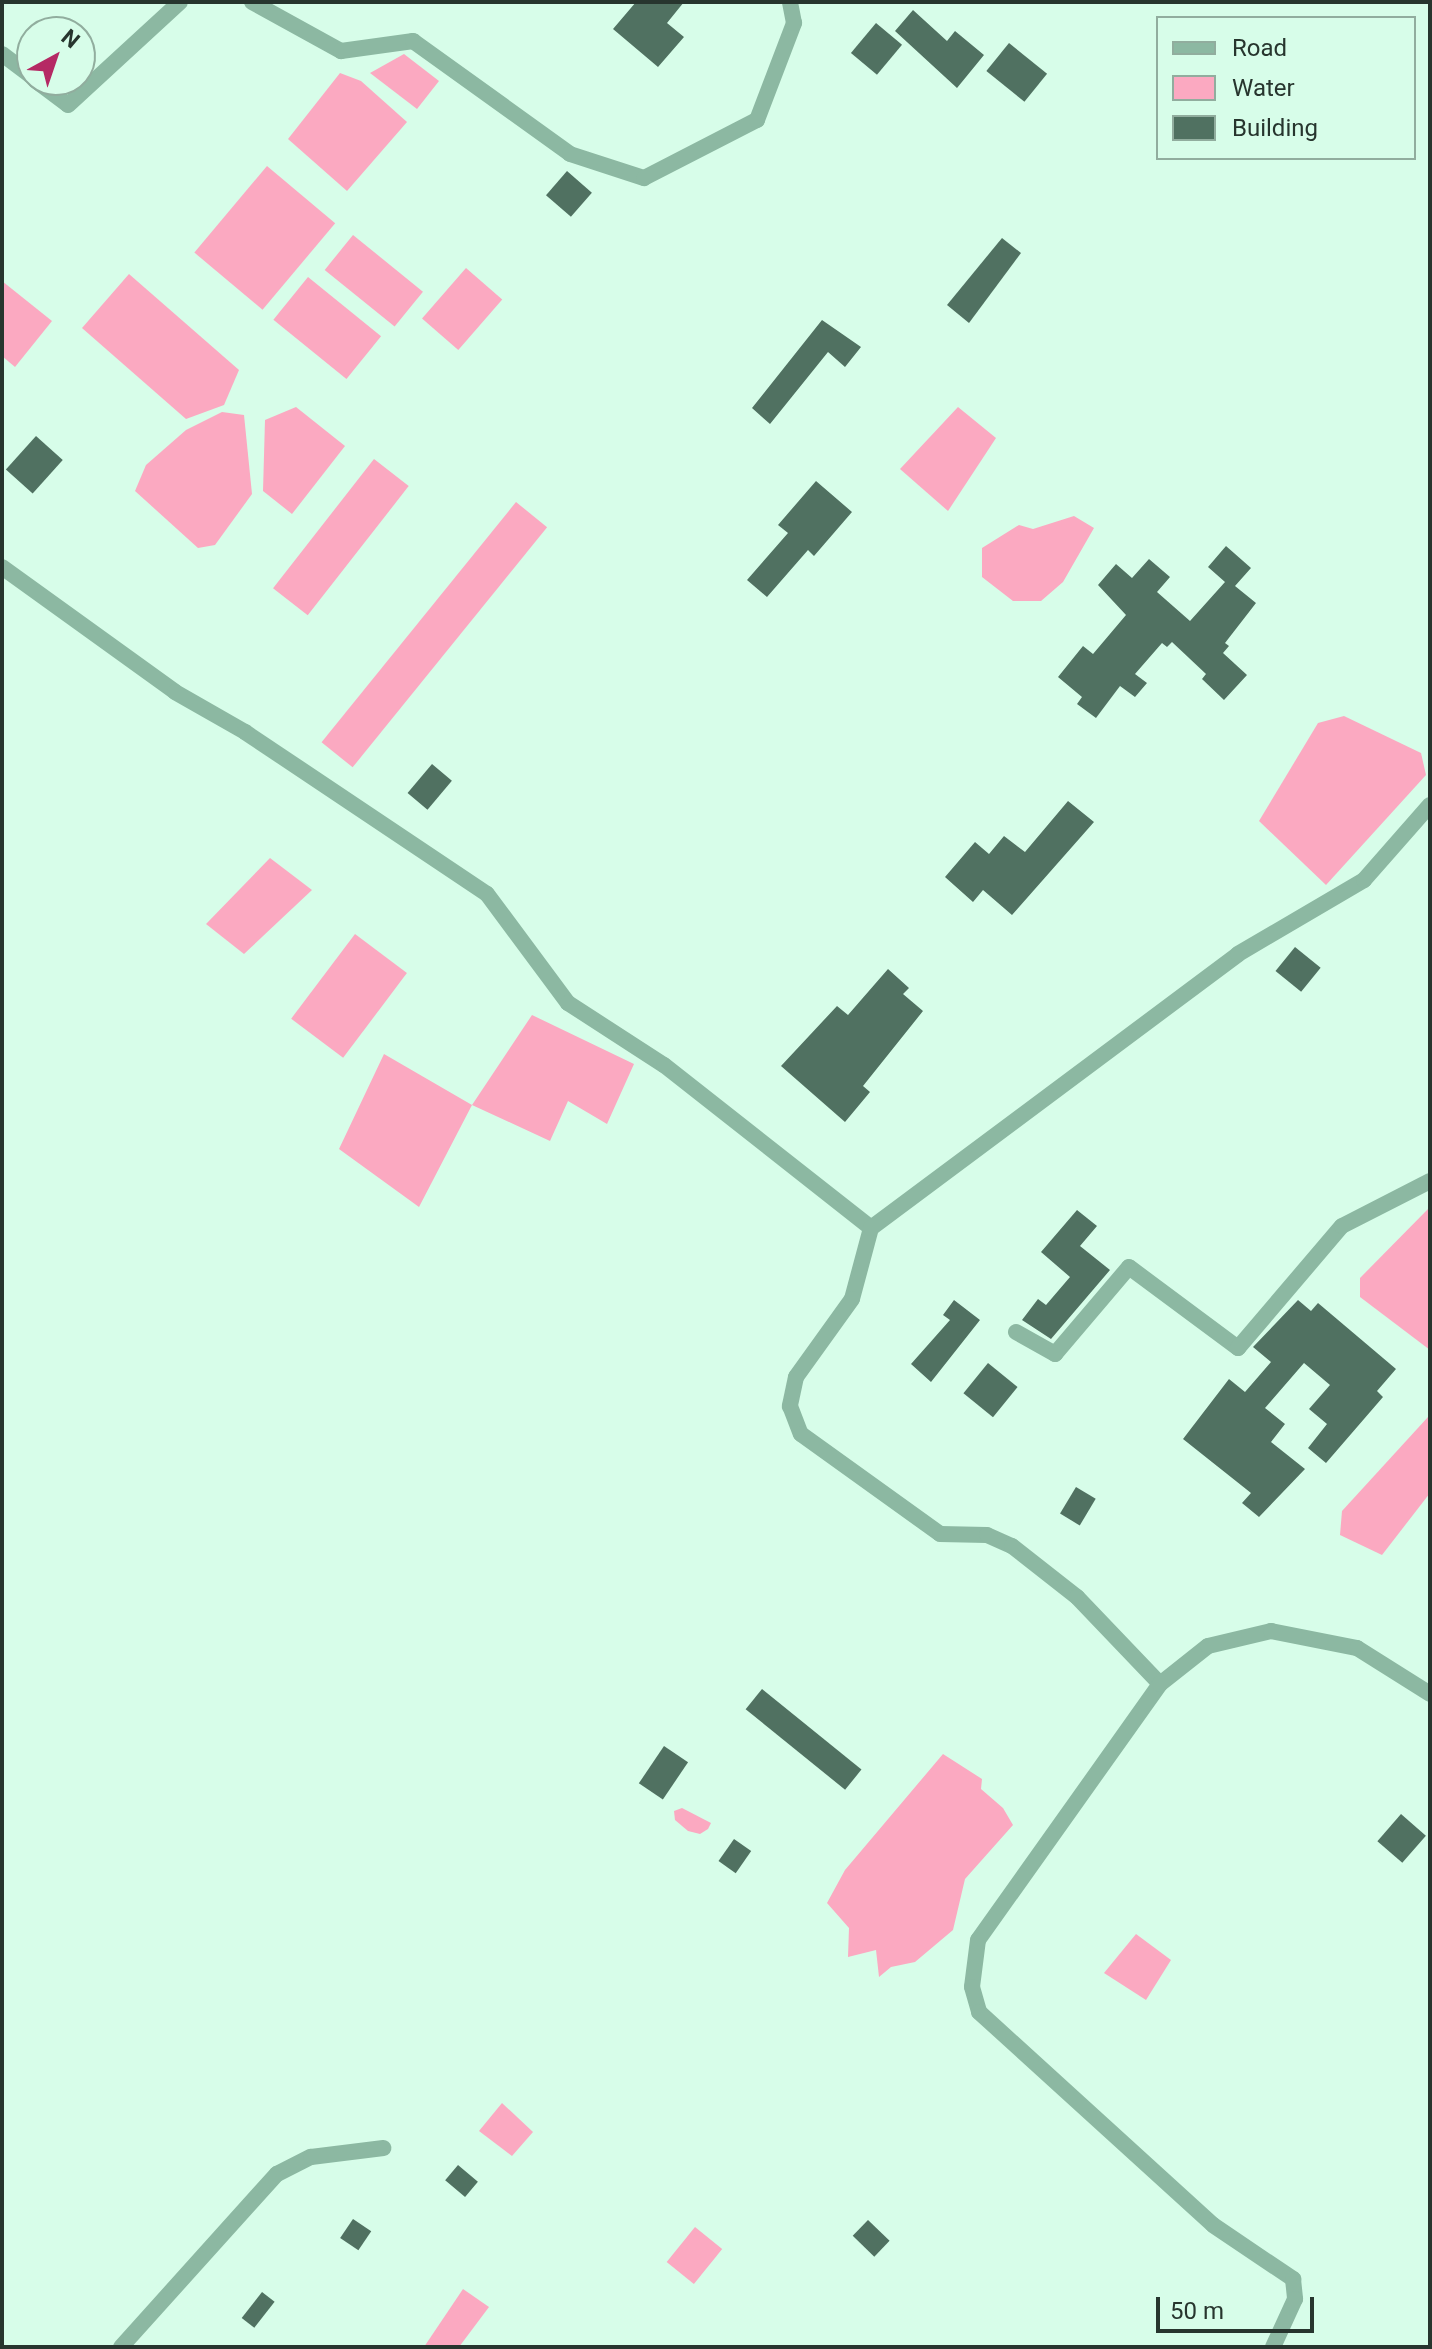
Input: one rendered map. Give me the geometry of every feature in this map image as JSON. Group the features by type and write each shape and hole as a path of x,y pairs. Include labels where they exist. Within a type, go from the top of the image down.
{"street":[{"path":"96,79 180,2"},
{"path":"252,2 341,51 413,41 570,154 644,178 757,120 794,23 790,2"},
{"path":"56,96 68,105 78,96"},
{"path":"2,567 175,692 245,732 487,894 568,1003 664,1065 871,1228"},
{"path":"1160,1684 1077,1597 1012,1546 987,1535 940,1534 801,1434 790,1406 796,1377 852,1299 871,1228 1238,954 1364,880 1430,805"},
{"path":"1016,1332 1055,1354 1129,1267 1238,1348 1342,1226 1430,1181"},
{"path":"1273,2347 1295,2299 1293,2279 1213,2225 1123,2149 979,2012 972,1987 978,1940 1160,1684 1208,1646 1271,1631 1357,1648 1430,1694"},
{"path":"121,2347 277,2174 311,2157 383,2148"}],"water":[{"path":"404,54 439,81 417,109 370,73"},
{"path":"340,73 361,81 407,122 347,191 288,139"},
{"path":"267,166 335,223 263,310 194,253"},
{"path":"353,235 423,292 395,327 325,270"},
{"path":"466,268 502,299 458,350 422,319"},
{"path":"129,274 239,370 224,405 186,419 82,328"},
{"path":"308,277 381,336 346,379 273,320"},
{"path":"2,281 52,321 15,367 2,356"},
{"path":"296,407 345,446 292,514 263,491 265,420"},
{"path":"958,407 996,438 948,511 900,469"},
{"path":"222,412 244,415 252,494 215,545 198,548 135,491 146,465 186,430"},
{"path":"374,459 409,486 308,615 273,588"},
{"path":"516,502 547,527 353,767 322,742"},
{"path":"1074,516 1094,528 1063,582 1041,601 1013,601 982,577 982,548 1019,525 1033,529"},
{"path":"1344,716 1421,753 1426,775 1326,885 1259,821 1318,723"},
{"path":"270,858 312,890 244,954 206,924"},
{"path":"355,934 407,973 343,1058 291,1019"},
{"path":"532,1015 634,1064 607,1124 568,1101 550,1141 472,1105"},
{"path":"384,1054 472,1105 419,1207 339,1149"},
{"path":"1430,1207 1430,1350 1360,1297 1360,1278"},
{"path":"1428,1417 1430,1493 1382,1555 1340,1535 1342,1511"},
{"path":"943,1754 982,1779 981,1789 1003,1808 1013,1825 965,1879 953,1930 915,1962 891,1967 879,1977 876,1950 848,1957 849,1928 827,1903 845,1870"},
{"path":"682,1808 711,1823 708,1829 700,1834 688,1831 675,1820 674,1811"},
{"path":"1136,1934 1171,1960 1146,2000 1104,1973"},
{"path":"502,2103 533,2132 512,2156 479,2131"},
{"path":"695,2227 722,2249 694,2284 667,2262"},
{"path":"463,2289 489,2307 459,2347 424,2347"}],"building":[{"path":"636,2 684,2 667,23 684,37 658,67 613,29"},
{"path":"913,10 947,41 955,31 984,55 957,88 895,31"},
{"path":"876,23 902,45 877,75 851,53"},
{"path":"1009,43 1047,74 1024,102 986,71"},
{"path":"567,171 592,193 571,217 546,195"},
{"path":"1002,238 1021,253 969,323 947,305"},
{"path":"822,320 861,347 845,367 828,352 770,424 752,408"},
{"path":"36,436 63,460 33,494 6,469"},
{"path":"816,481 852,512 814,556 808,550 767,597 747,580 788,533 778,525"},
{"path":"1226,546 1251,568 1235,586 1256,603 1225,643 1229,646 1223,653 1247,675 1224,700 1202,679 1206,674 1172,642 1167,647 1162,643 1135,674 1147,683 1135,697 1120,686 1096,718 1077,704 1082,697 1058,677 1083,646 1093,654 1126,615 1098,585 1116,564 1132,578 1149,559 1170,577 1157,592 1190,621 1225,582 1208,567"},
{"path":"432,764 452,781 427,810 408,793"},
{"path":"1068,801 1094,822 1012,915 983,890 973,902 945,877 975,842 989,854 1004,836 1025,852"},
{"path":"1295,947 1321,968 1301,992 1275,971"},
{"path":"888,969 909,988 903,994 923,1011 863,1086 870,1092 845,1122 781,1066 837,1006 848,1015"},
{"path":"1077,1210 1097,1226 1080,1246 1110,1270 1051,1339 1022,1320 1038,1299 1046,1305 1070,1277 1041,1252"},
{"path":"954,1300 980,1320 931,1382 911,1364 950,1320 943,1315"},
{"path":"1298,1300 1311,1311 1318,1303 1396,1369 1377,1391 1383,1397 1326,1463 1308,1448 1327,1424 1309,1409 1330,1385 1304,1363 1265,1408 1285,1424 1271,1442 1305,1469 1259,1517 1242,1503 1251,1493 1183,1439 1229,1379 1245,1392 1271,1362 1253,1347"},
{"path":"988,1363 1018,1387 993,1417 963,1393"},
{"path":"1076,1487 1096,1499 1080,1525 1060,1514"},
{"path":"762,1689 861,1770 845,1790 746,1709"},
{"path":"664,1746 688,1762 663,1800 639,1783"},
{"path":"1401,1814 1426,1836 1402,1863 1377,1841"},
{"path":"734,1839 751,1851 736,1873 719,1861"},
{"path":"458,2165 478,2182 465,2197 445,2180"},
{"path":"353,2219 371,2231 358,2250 340,2238"},
{"path":"868,2220 890,2241 874,2257 853,2236"},
{"path":"262,2292 275,2302 254,2328 242,2318"}]}
